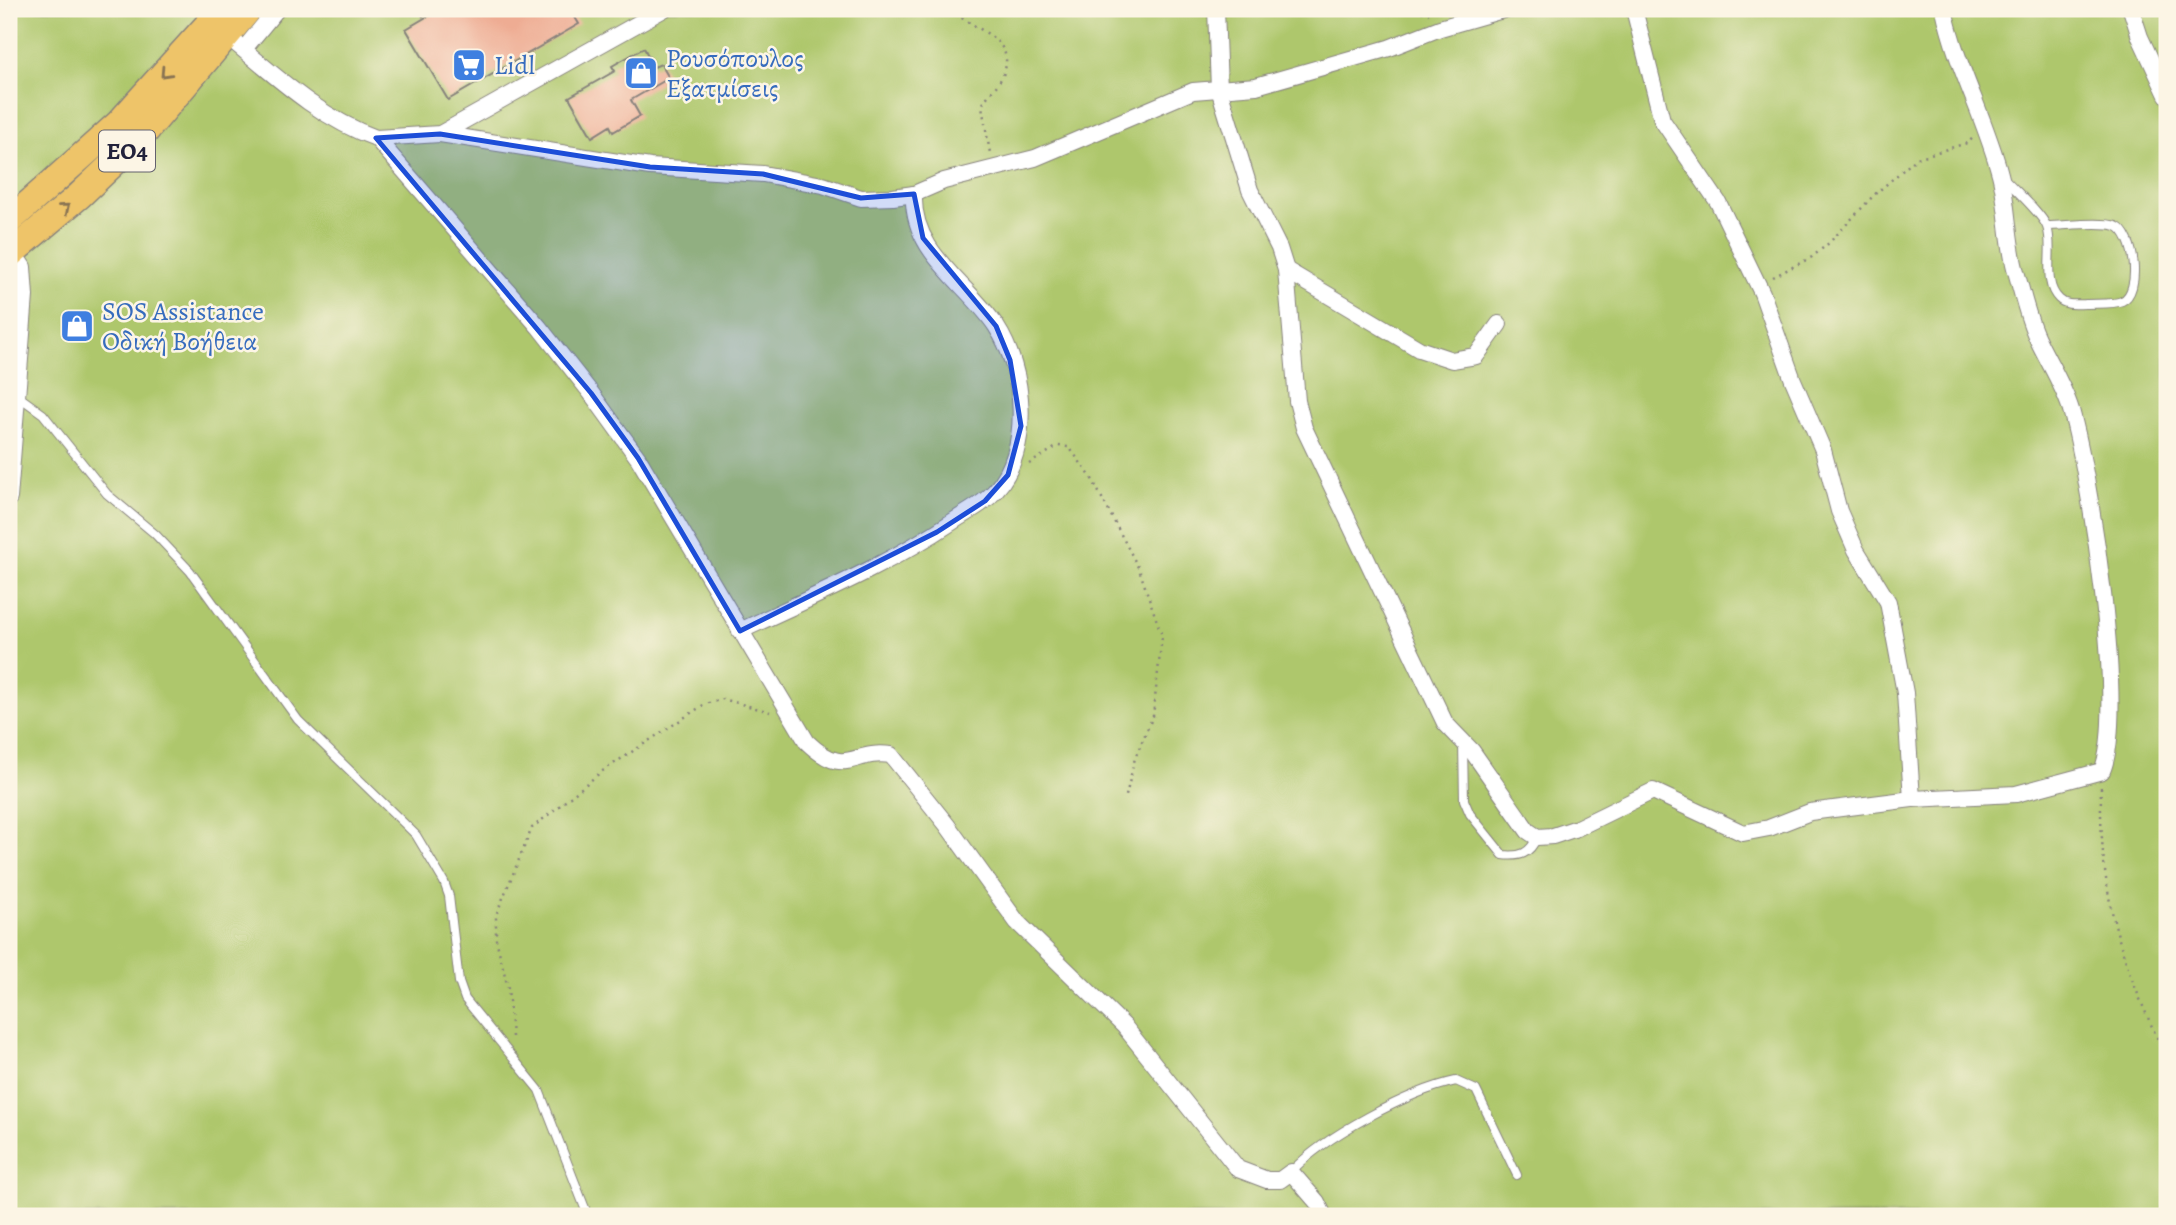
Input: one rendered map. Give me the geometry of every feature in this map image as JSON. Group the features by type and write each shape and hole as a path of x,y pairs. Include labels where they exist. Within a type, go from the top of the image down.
{"main road":[{"name":"ΕΟ4","path":"9,221 249,9"},
{"name":"ΕΟ4","path":"11,253 140,138 225,29"}],"street":[{"path":"277,9 225,29 318,109 346,127 376,138 440,134 650,167 763,174 823,185 861,198 914,194 943,181 1035,158 1193,91 1255,86 1389,48 1440,28 1506,9"},
{"path":"440,134 664,9"},
{"path":"1216,9 1219,89 1250,190 1279,247 1286,270 1297,401 1304,428 1437,709 1463,744 1472,751 1528,831 1537,837 1553,836 1577,828 1653,791 1743,833 1769,828 1810,812 1912,799 2016,794 2102,771 2108,755 2110,731 2107,643 2084,476 2070,408 2036,336 2014,265 2000,174 1955,53 1944,9"},
{"path":"1634,9 1662,120 1718,202 1762,293 1793,380 1823,450 1839,511 1856,550 1888,602 1905,693 1912,799"},
{"path":"2131,9 2140,37 2167,95"},
{"path":"376,138 540,327 592,393 638,458 807,743 822,756 851,763 877,755 891,755 947,825 1017,922 1124,1026 1238,1169 1267,1180 1280,1180 1291,1172 1317,1202 1324,1216"},
{"path":"740,631 852,579 937,532 985,501 1007,475 1015,458 1021,426 1021,407 1010,360 996,326 923,239 914,215 914,194"},
{"path":"9,498 25,296 23,267 11,253"},
{"path":"1286,270 1419,349 1452,360 1476,356 1499,324"}],"lane":[{"path":"2000,174 2047,226 2052,288 2060,300 2068,304 2090,304 2121,302 2127,297 2132,290 2134,277 2130,238 2124,231 2114,225 2047,226"},
{"path":"18,396 43,414 107,494 155,534 190,571 298,720 416,835 444,882 449,896 458,982 465,999 511,1059 539,1090 588,1216"},
{"path":"1463,744 1464,800 1470,814 1503,855 1517,856 1526,853 1532,848 1537,837"},
{"path":"1291,1172 1320,1146 1391,1107 1456,1081 1476,1090 1517,1175"}],"path":[{"path":"418,9 424,18"},
{"path":"951,9 993,36 1004,51 1004,73 982,106 984,130 997,169"},
{"path":"1429,9 1430,14"},
{"path":"1762,293 1771,278 1812,257 1829,243 1874,195 1917,158 1967,143 1983,129"},
{"path":"1007,475 1058,446 1069,447 1091,477 1139,569 1151,601 1162,636 1153,716 1135,758 1125,800"},
{"path":"511,1059 511,1014 496,939 496,915 532,828 601,772 705,704 723,699 741,702 759,710 788,710"},
{"path":"2102,771 2100,844 2108,906 2137,996 2167,1058"},
{"path":"2158,1216 2167,1173"}],"highlighted area":[{"path":"440,134 650,167 763,174 861,198 914,194 923,238 996,326 1010,360 1021,426 1008,475 985,501 937,532 740,631 638,458 591,393 376,138"}],"green space":[{"path":"9,9 2167,9 2167,1216 9,1216"}],"building":[{"name":"Lidl","path":"440,9 570,9 579,24 448,100 406,29"},
{"path":"644,48 654,67 661,64 669,78 631,100 640,116 613,132 610,126 592,137 569,97 615,71 612,66"}],"place":[{"name":"Lidl","path":"469,65"},
{"name":"Ρουσόπουλος Εξατμίσεις","path":"641,73"},
{"name":"SOS Assistance Οδική Βοήθεια","path":"77,326"}]}
